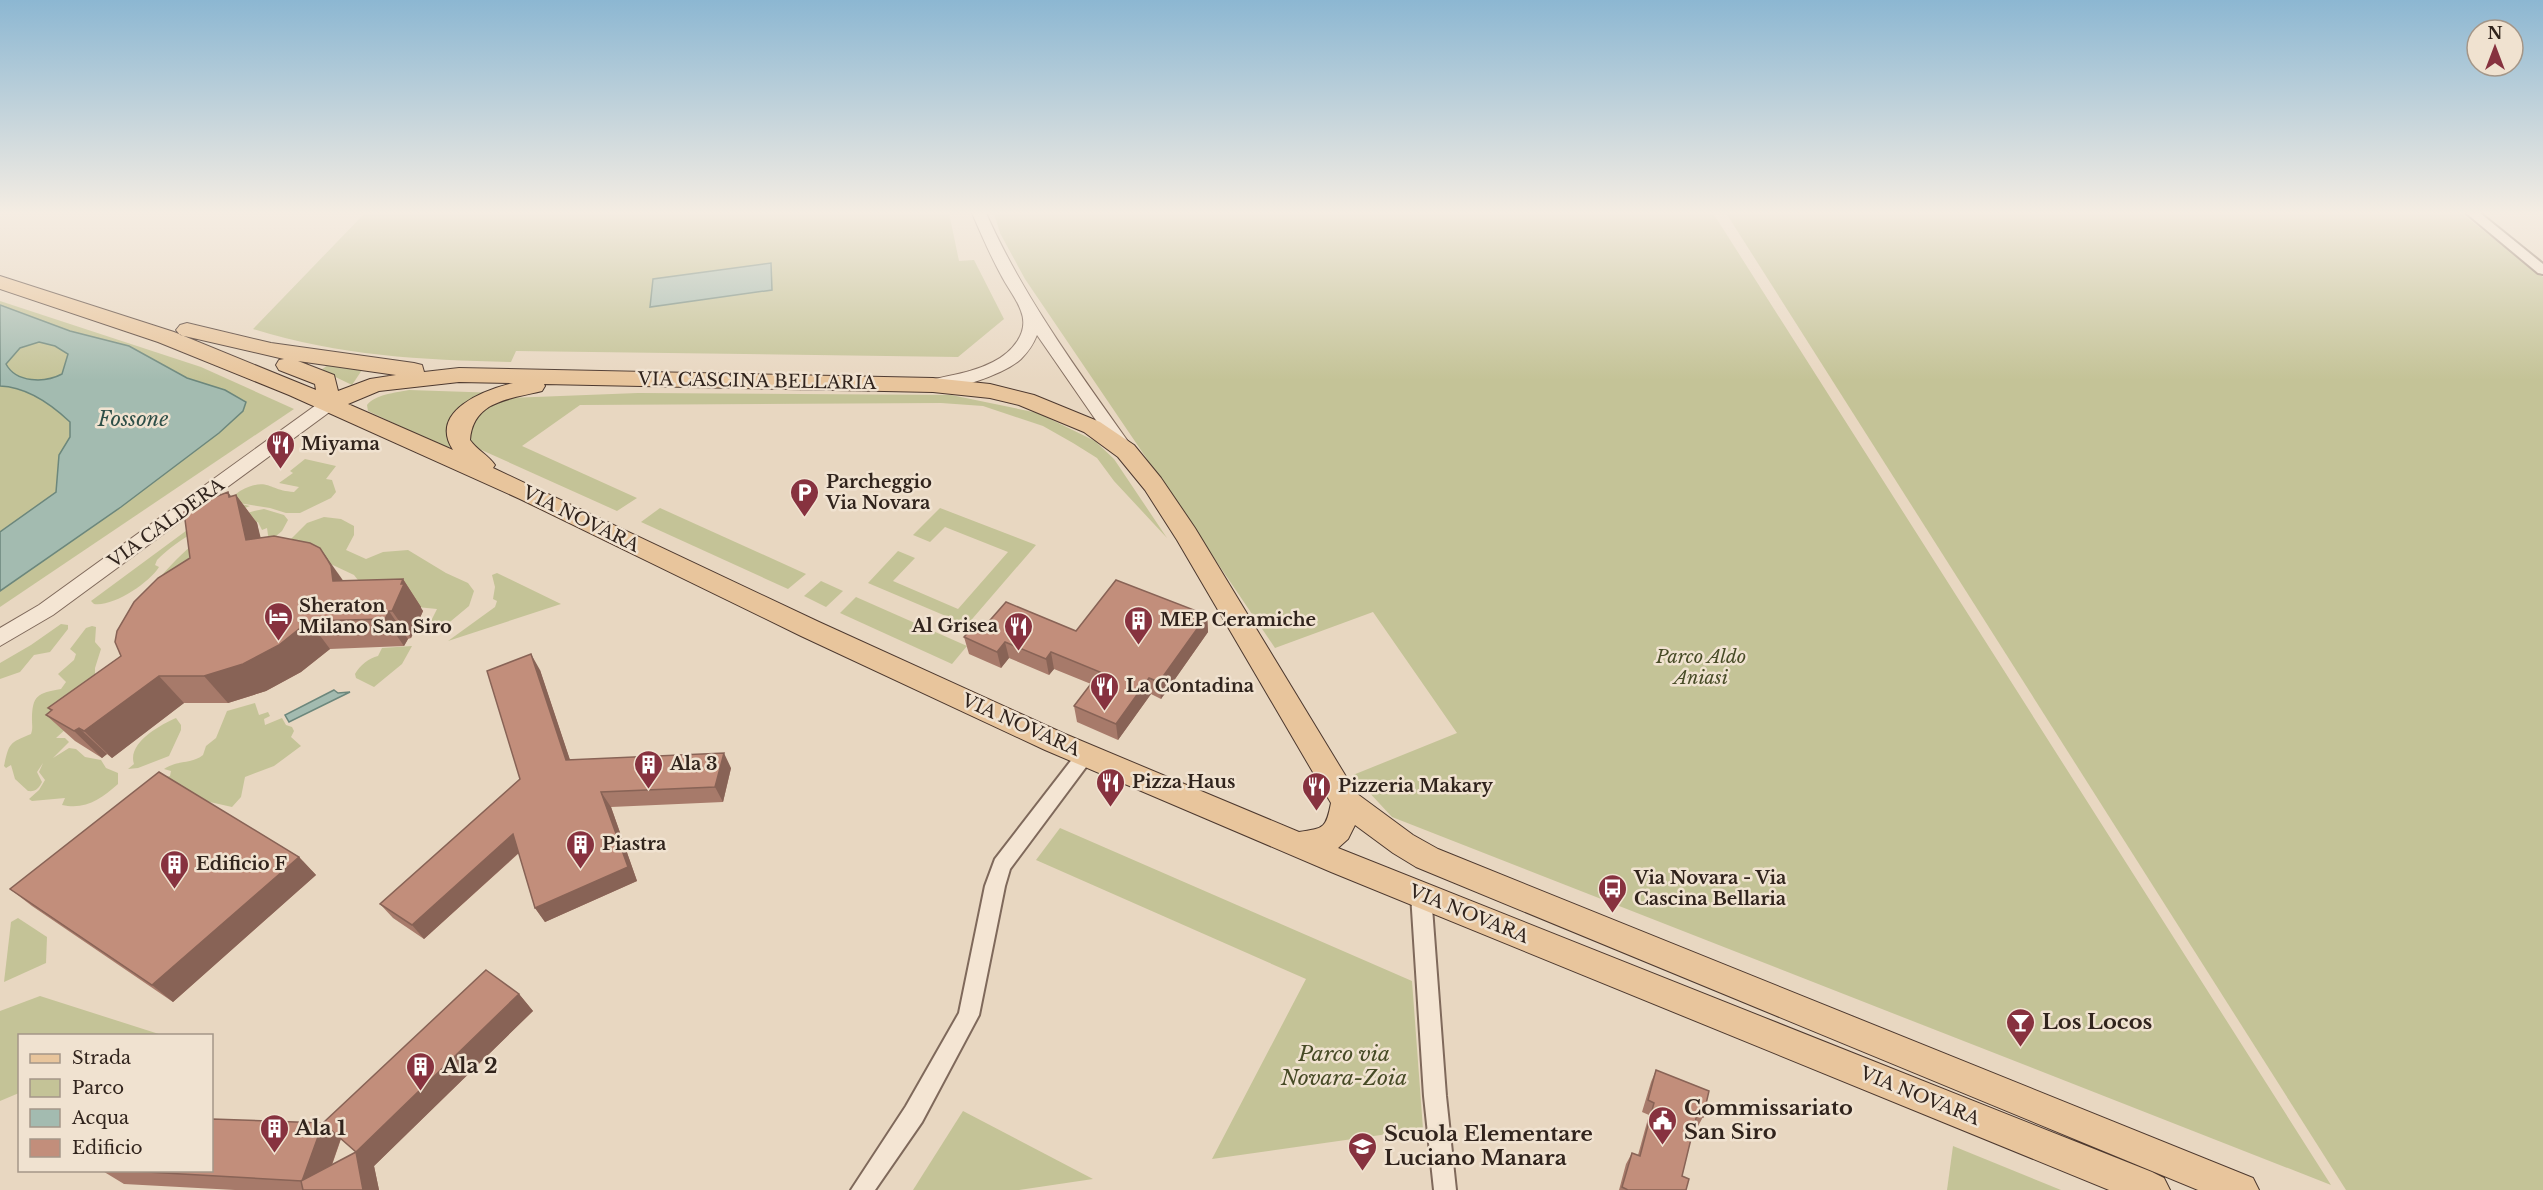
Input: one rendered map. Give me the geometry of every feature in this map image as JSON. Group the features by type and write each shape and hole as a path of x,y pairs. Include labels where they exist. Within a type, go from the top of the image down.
{"main road":[{"path":"10,269 161,322 214,338 326,380 328,404 360,389 378,384 459,375"},
{"name":"VIA NOVARA","path":"0,282 166,337 328,404 528,493 810,629 1086,754 1421,894 2152,1190"},
{"path":"214,338 317,359 459,375 581,377"},
{"path":"528,493 468,455 458,440 461,419 478,403 502,393 581,377"},
{"name":"VIA CASCINA BELLARIA","path":"581,377 933,385 990,391 1026,400 1092,427 1126,451 1153,484 1346,802"},
{"path":"1300,844 1331,838 1341,827 1346,802"},
{"name":"VIA NOVARA","path":"1346,802 1403,844 1427,858 2241,1190"}],"street":[{"name":"VIA CASCINA BELLARIA","path":"1006,269 1030,313 1126,451"},
{"name":"VIA CASCINA BELLARIA","path":"933,385 989,370 1013,357 1030,337 1032,329 1030,313"},
{"name":"VIA CALDERA","path":"0,638 46,610 328,404"},
{"path":"862,1190 914,1114 969,1015 995,886 1002,865 1086,754"},
{"path":"1421,894 1434,1082 1445,1190"}],"green space":[{"path":"311,269 978,269 1004,319 958,357 516,351 511,362 478,361 413,358 349,351 253,329"},
{"name":"Parco Aldo Aniasi","path":"1019,269 1748,269 2331,1185 1392,817 1353,775 1457,733 1373,612 1275,648"},
{"path":"1761,269 2532,269 2543,277 2543,1190 2346,1190"},
{"name":"Fossone","path":"0,301 201,367 294,409 0,607"},
{"path":"328,365 362,370 352,385 321,370"},
{"path":"409,390 499,393 486,398 453,445 447,448 368,411 367,405 375,398"},
{"path":"638,393 951,395 1038,413 1095,441 1114,459 1167,538 1114,481 1097,458 1043,426 983,406 941,403 580,405 522,446 637,498 617,511 477,448 467,437 481,410 509,398"},
{"path":"305,459 336,466 326,479 332,480 336,492 331,498 300,513 286,513 232,502 250,506 213,522 177,543 157,560 155,565 159,567 154,573 130,593 102,604 94,604 91,601 240,491 263,484 294,492 299,487 279,483 293,473 290,471"},
{"path":"660,508 806,574 788,589 641,522"},
{"path":"940,508 1036,545 967,625 868,583 898,551 915,558 893,581 958,609 1008,552 945,527 930,542 913,535"},
{"path":"264,509 284,515 288,520 282,531 269,542 267,528 262,530 258,522 252,524 207,559 162,575 207,533 234,518"},
{"path":"324,517 341,519 354,526 354,535 346,550 366,559 383,552 408,550 446,573 468,583 474,591 469,606 439,631 426,631 437,609 407,606 361,584 354,575 320,559 290,540 307,523"},
{"path":"497,573 561,604 448,641 495,607 497,601 493,599 495,587 492,575"},
{"path":"821,581 843,591 826,607 804,596"},
{"path":"856,597 967,646 952,664 840,613"},
{"path":"61,624 68,625 68,629 50,652 34,655 20,672 0,679 0,663"},
{"path":"96,627 95,642 101,649 95,668 95,677 68,727 56,738 65,738 69,742 53,758 69,748 76,749 85,757 101,760 106,768 118,773 118,784 99,799 86,805 62,805 65,798 32,801 29,799 39,790 45,780 39,772 43,763 37,772 41,784 35,790 28,791 15,779 11,765 6,768 4,766 7,753 14,742 31,734 35,700 42,694 61,689 66,682 58,674 74,660 76,654 70,649 86,628"},
{"path":"412,646 402,664 374,687 356,678 355,674 359,668 368,660 378,656 382,648"},
{"path":"255,703 259,715 268,712 270,716 264,719 265,725 282,718 286,725 292,727 294,731 291,737 301,746 274,766 245,777 241,797 232,807 201,800 162,778 170,776 171,771 164,769 169,766 194,760 203,755 206,746 216,738 227,711"},
{"path":"176,718 181,725 181,730 169,756 138,768 128,769 134,764 133,756 140,742 154,730"},
{"name":"Parco via Novara-Zoia","path":"1060,828 1412,981 1423,1129 1212,1159 1306,979 1036,860"},
{"path":"18,918 47,937 46,963 4,982 11,922"},
{"path":"40,996 159,1034 18,1034 18,1093 0,1101 0,1011"},
{"path":"963,1111 1093,1179 1019,1190 913,1190"},
{"path":"1953,1146 2061,1190 1947,1190"}],"water":[{"path":"730,269 771,269 772,290 650,307 653,279"},
{"name":"Fossone","path":"0,305 70,331 129,346 187,378 225,390 246,402 243,411 219,433 121,507 0,591 0,532 56,492 59,455 70,437 70,422 55,409 29,393 0,386","holes":["39,342 55,346 68,354 62,374 55,377 31,380 17,375 6,364 20,348"]},
{"path":"334,690 338,693 350,692 289,722 285,715"}],"building":[{"path":"228,492 229,497 236,495 246,540 274,536 310,543 320,548 327,559 331,566 333,581 403,579 401,584 404,584 392,611 389,611 385,619 309,621 279,645 243,664 204,676 159,676 84,731 79,728 74,731 46,715 52,710 48,708 121,656 115,642 117,631 134,602 158,578 190,558 184,512 189,511 189,507"},
{"path":"1116,580 1207,615 1159,682 1149,678 1116,724 1074,706 1100,672 1051,652 1046,659 1005,642 997,652 964,637 976,624 984,627 1006,602 1076,631"},
{"path":"531,654 566,760 724,753 715,787 601,792 628,867 535,908 513,834 412,925 380,904 520,779 487,671"},
{"name":"Edificio F","path":"159,772 299,857 152,985 10,889"},
{"path":"486,970 519,994 356,1152 323,1123"},
{"name":"Commissariato San Siro","path":"1656,1070 1709,1091 1703,1117 1697,1114 1682,1176 1689,1179 1686,1190 1628,1190 1622,1187 1632,1153 1640,1156 1654,1103 1648,1100"},
{"path":"213,1119 323,1123 302,1181 147,1172 213,1172"},
{"path":"356,1152 363,1190 303,1190 301,1181"}],"place":[{"name":"Miyama","path":"280,470"},
{"name":"Parcheggio Via Novara","path":"805,518"},
{"name":"Sheraton Milano San Siro","path":"278,642"},
{"name":"MEP Ceramiche","path":"1139,646"},
{"name":"Al Grisea","path":"1019,652"},
{"name":"La Contadina","path":"1105,712"},
{"name":"Ala 3","path":"649,790"},
{"name":"Pizza Haus","path":"1111,808"},
{"name":"Pizzeria Makary","path":"1317,812"},
{"name":"Piastra","path":"581,870"},
{"name":"Edificio F","path":"175,890"},
{"name":"Via Novara - Via Cascina Bellaria","path":"1613,914"},
{"name":"Los Locos","path":"2021,1048"},
{"name":"Ala 2","path":"421,1092"},
{"name":"Commissariato San Siro","path":"1663,1146"},
{"name":"Ala 1","path":"274,1154"},
{"name":"Scuola Elementare Luciano Manara","path":"1363,1172"}]}
